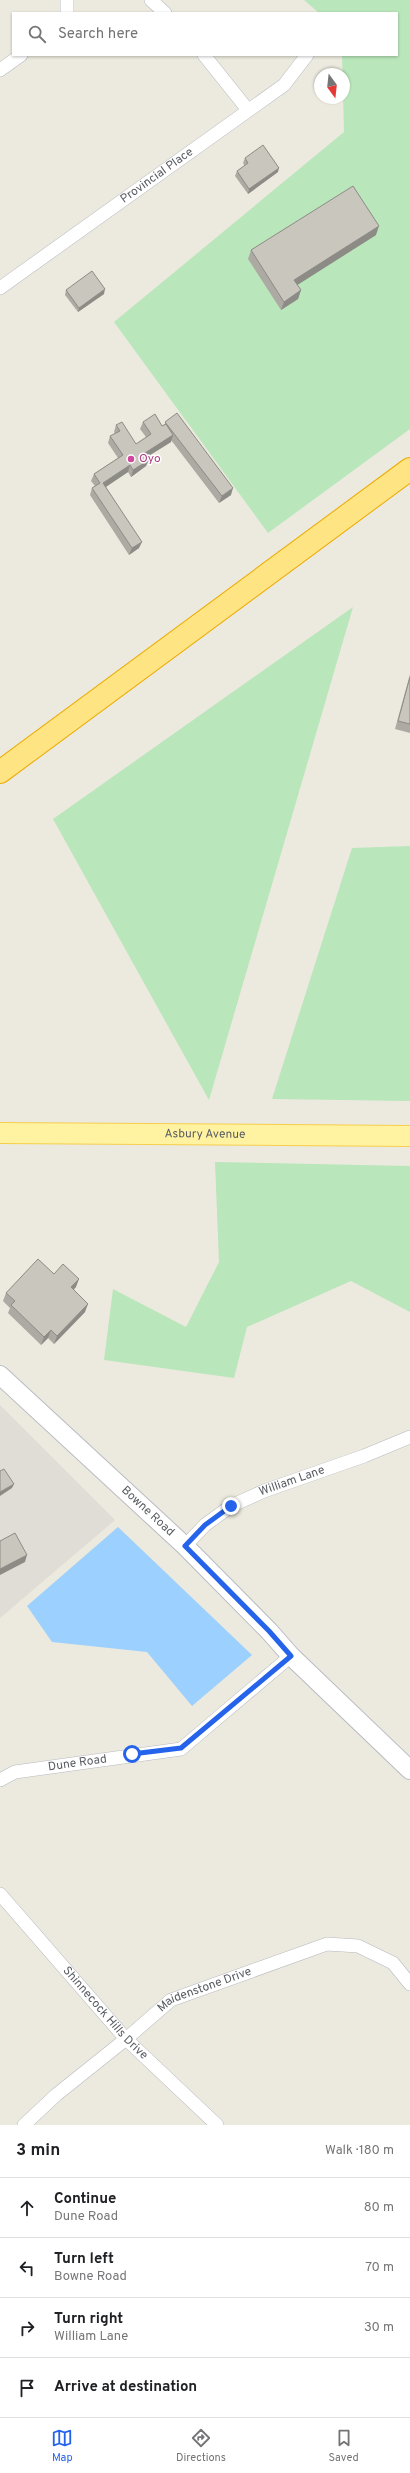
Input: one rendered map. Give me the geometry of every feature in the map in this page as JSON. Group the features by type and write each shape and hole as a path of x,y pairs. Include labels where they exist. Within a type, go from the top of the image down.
{"highway":[{"path":"0,772 410,469"}],"main road":[{"name":"Asbury Avenue","path":"0,1133 410,1136"}],"street":[{"path":"67,0 67,12"},
{"path":"152,0 164,12"},
{"path":"0,70 20,56"},
{"path":"205,56 248,110"},
{"name":"Provincial Place","path":"0,288 284,85 306,56"},
{"name":"Bowne Road","path":"0,1375 185,1546 269,1631 291,1656 410,1770"},
{"name":"William Lane","path":"185,1546 205,1525 231,1506 264,1491 364,1456 410,1436"},
{"name":"Dune Road","path":"0,1780 15,1772 181,1748 291,1656"},
{"name":"Shinnecock Hills Drive","path":"0,1894 126,2039 217,2125"},
{"name":"Maidenstone Drive","path":"24,2125 56,2095 126,2039 171,2000 327,1944 358,1946 393,1963 410,1984"}],"shaded area":[{"path":"0,1405 115,1520 0,1618"}],"green space":[{"path":"304,0 410,0 410,429 268,533 114,322 344,132 343,104 350,104 350,68 342,68 342,56 398,56 398,12 318,12"},
{"path":"353,607 209,1100 53,819"},
{"path":"410,846 410,1101 272,1099 352,848"},
{"path":"215,1162 410,1166 410,1312 351,1281 247,1327 234,1378 104,1360 113,1289 186,1327 219,1262"}],"water":[{"path":"118,1527 252,1655 192,1706 147,1652 52,1642 27,1606"}],"building":[{"path":"263,145 279,168 249,189 237,171 248,163 245,158"},
{"path":"353,186 379,226 294,280 301,290 284,302 251,250"},
{"path":"92,271 105,289 79,308 66,290"},
{"path":"177,413 233,488 222,496 165,422"},
{"path":"155,414 162,426 166,424 173,435 145,453 149,460 133,470 130,465 103,483 142,542 132,548 92,488 100,483 94,474 123,455 110,436 120,431 116,425 122,422 136,444 151,434 143,422"},
{"path":"410,677 410,724 398,721"},
{"path":"38,1259 54,1274 63,1264 79,1279 71,1287 88,1304 57,1336 51,1330 44,1337 11,1305 15,1301 6,1293"},
{"path":"4,1469 14,1484 0,1492 0,1471"},
{"path":"15,1533 27,1555 0,1569 0,1541"}],"place":[{"name":"Oyo","path":"131,459"}],"route":[{"path":"132,1754 181,1748 291,1656 269,1631 185,1546 205,1525 231,1506"}]}
